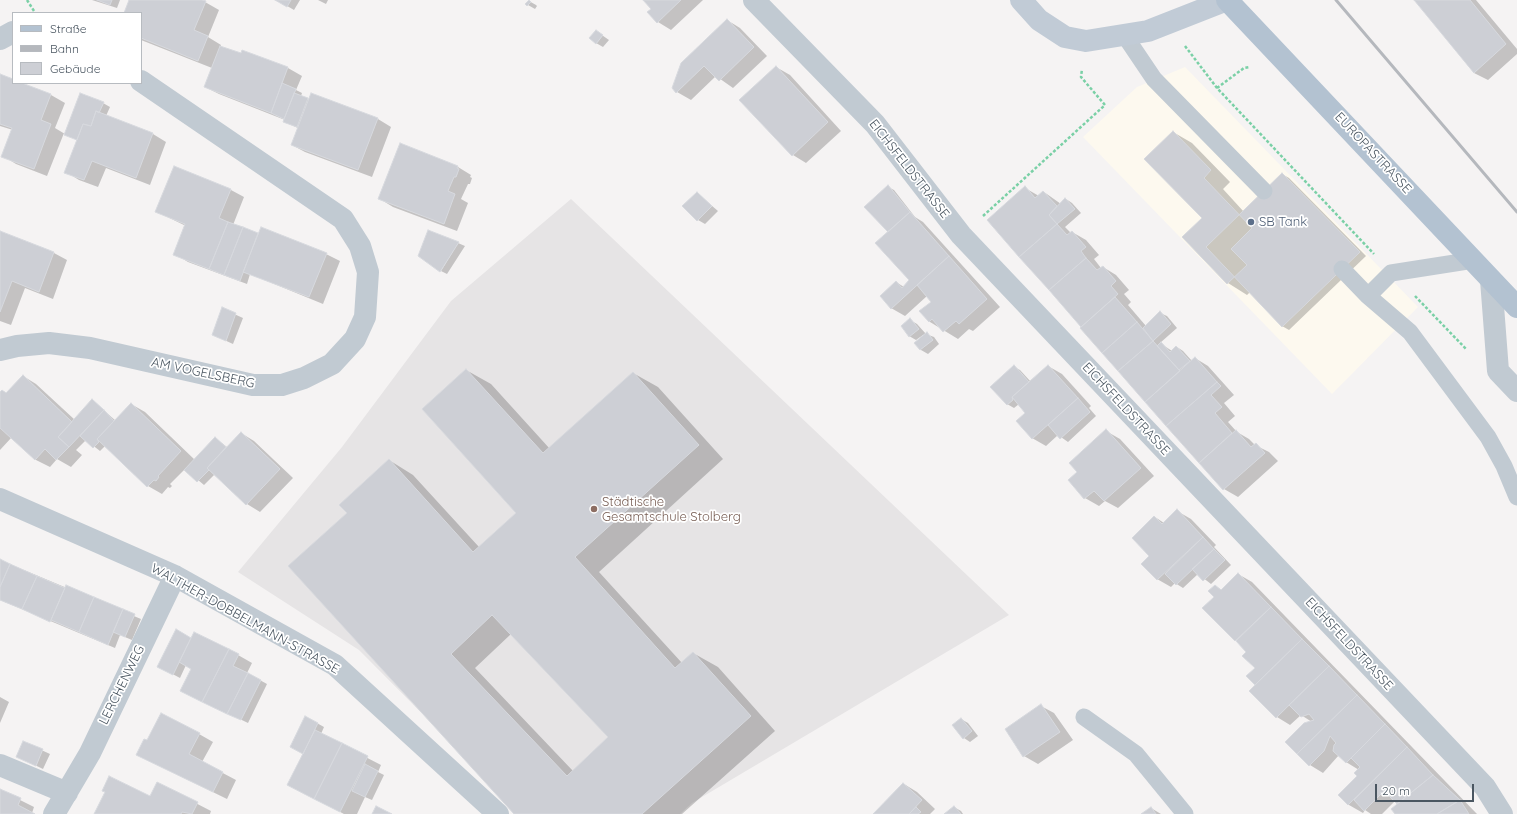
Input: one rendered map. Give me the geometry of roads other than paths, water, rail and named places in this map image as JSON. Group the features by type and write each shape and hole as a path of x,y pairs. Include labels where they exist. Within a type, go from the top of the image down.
{"main road":[{"name":"EUROPASTRASSE","path":"1227,0 1282,56 1517,307"}],"street":[{"name":"EICHSFELDSTRASSE","path":"754,0 875,124 961,234 1485,787 1502,814"},
{"path":"1021,0 1039,20 1065,37 1086,41 1125,36 1148,31 1227,0"},
{"path":"0,39 12,33"},
{"name":"AM VOGELSBERG","path":"0,350 17,346 49,343 90,348 253,385 282,385 304,378 332,364 355,339 365,317 368,272 360,246 343,219 142,82"},
{"path":"1491,280 1498,371 1517,391"},
{"name":"WALTHER-DOBBELMANN-STRASSE","path":"0,499 175,576 335,665 498,814"},
{"name":"LERCHENWEG","path":"54,814 90,753 175,576"},
{"path":"0,765 67,793"}],"lane":[{"path":"1125,36 1154,79 1264,191"},
{"path":"1368,296 1392,273 1474,260"},
{"path":"1342,269 1368,296 1410,332 1488,437 1504,466 1517,497"},
{"path":"1084,717 1136,754 1185,814"}],"railway":[{"path":"1336,0 1517,212"}],"place":[{"name":"SB Tank","path":"1251,222"},
{"name":"Städtische Gesamtschule Stolberg","path":"594,509"}]}
